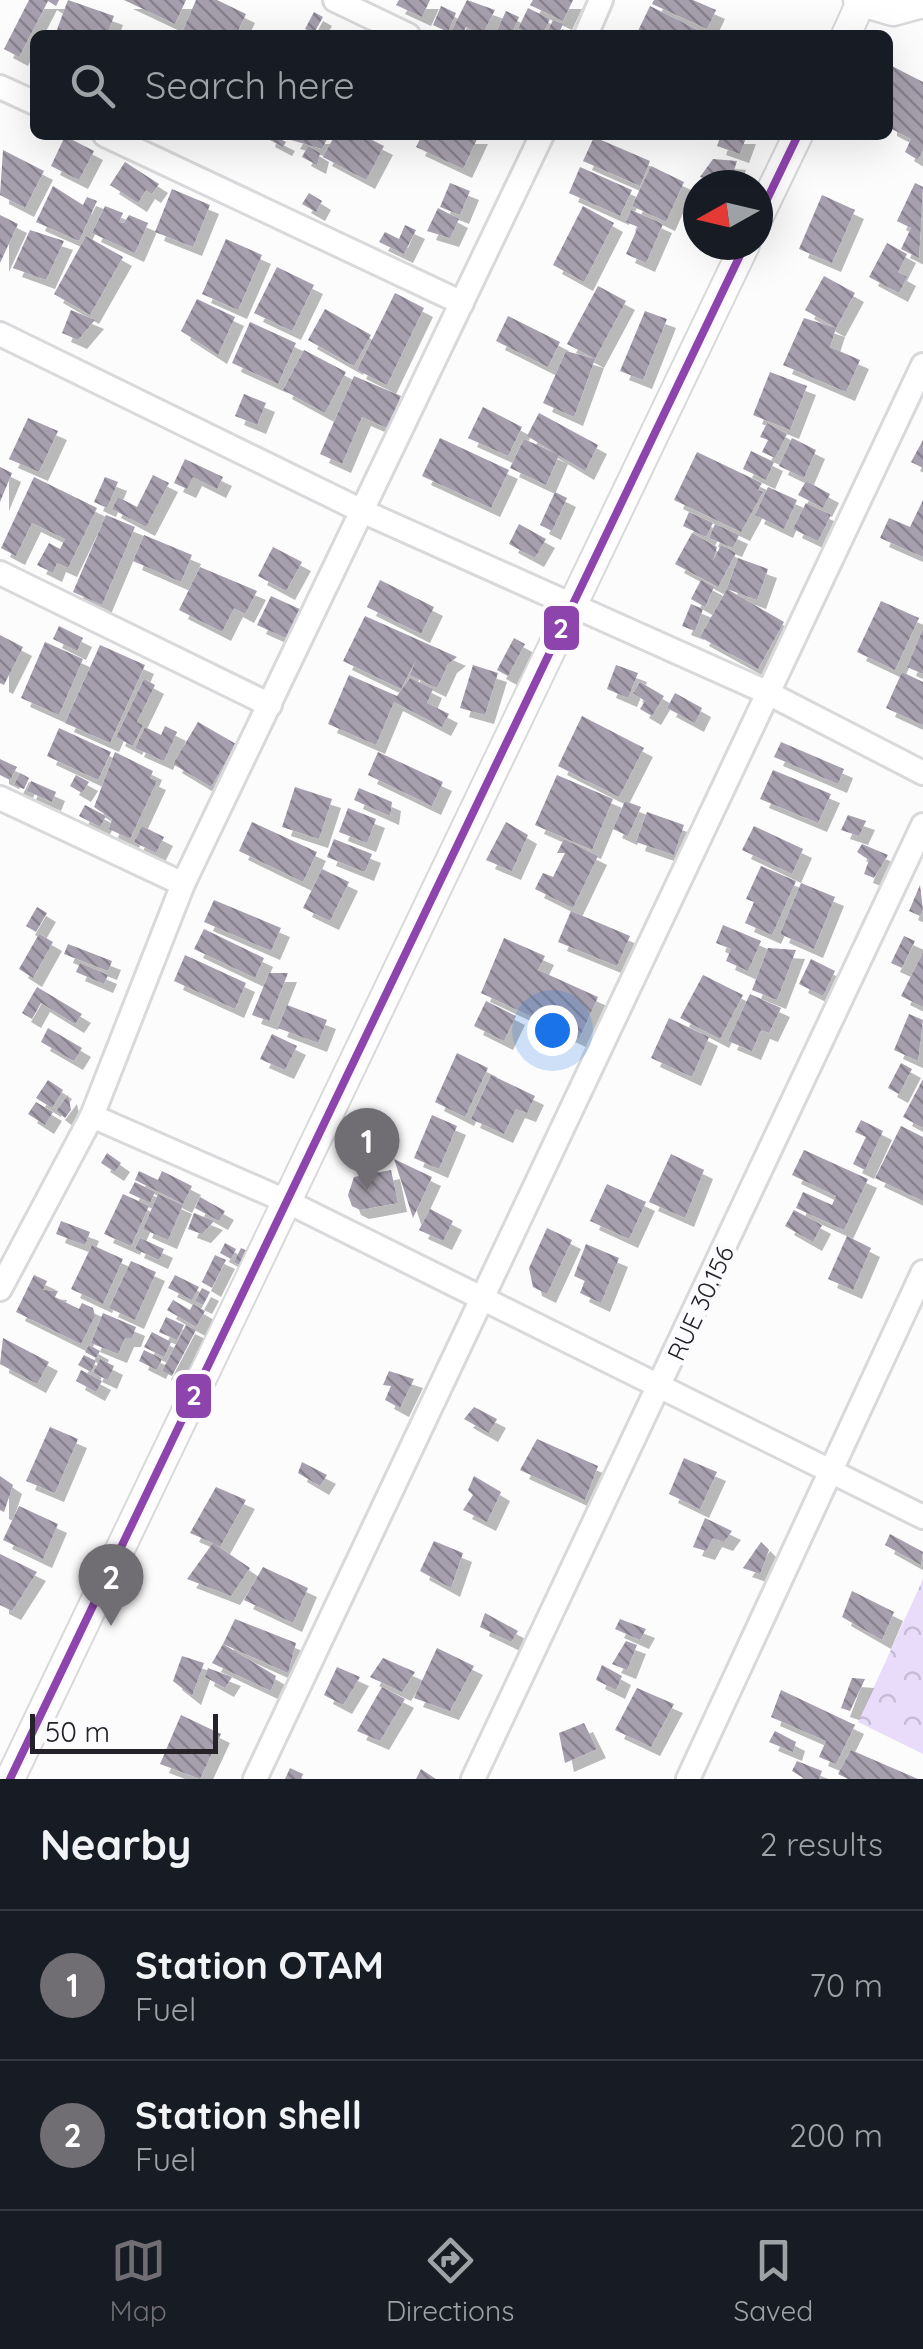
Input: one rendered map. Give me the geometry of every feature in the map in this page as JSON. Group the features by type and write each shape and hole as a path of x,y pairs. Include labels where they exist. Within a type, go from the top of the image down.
{"main road":[{"path":"860,1 893,10 923,2"}],"street":[{"path":"335,0 398,30"},
{"path":"588,30 601,0"},
{"path":"848,30 860,1"},
{"path":"0,88 30,101"},
{"path":"116,140 462,303"},
{"path":"0,1290 92,1116 183,884 540,140"},
{"path":"773,187 796,140"},
{"path":"10,1779 738,260"},
{"path":"0,334 362,511 766,692 923,772"},
{"path":"255,1779 484,1301 766,692 923,364"},
{"path":"0,573 270,705"},
{"path":"0,798 183,884"},
{"name":"RUE 30.156","path":"473,1779 923,825"},
{"path":"92,1116 288,1202 923,1517"},
{"path":"688,1779 923,1272"}],"green space":[{"path":"923,1579 923,1754 858,1722"}],"building":[{"path":"29,0 59,0 56,6 48,1 19,57 4,49"},
{"path":"68,0 114,16 109,30 57,30"},
{"path":"124,0 186,0 175,24"},
{"path":"196,0 217,0 246,14 238,30 183,30"},
{"path":"399,0 430,0 422,17 396,5"},
{"path":"467,0 495,10 485,30 452,30"},
{"path":"533,0 573,0 563,21 530,5"},
{"path":"654,0 693,0 716,10 707,29 652,4"},
{"path":"441,6 456,13 449,30 433,25"},
{"path":"650,6 698,30 638,30"},
{"path":"528,8 550,19 544,30 518,29"},
{"path":"506,11 519,17 513,30 497,30"},
{"path":"314,12 323,17 316,30 305,29"},
{"path":"553,20 563,24 560,30 548,30"},
{"path":"893,67 923,82 923,150 918,160 905,152 911,139 893,130"},
{"path":"63,140 73,140 94,151 79,180 51,166"},
{"path":"291,140 326,140 322,149"},
{"path":"332,140 372,140 384,146 366,180 323,157"},
{"path":"420,140 477,140 463,169 416,147"},
{"path":"593,140 601,140 650,161 640,186 583,161"},
{"path":"719,140 745,140 740,154 717,146"},
{"path":"308,146 320,153 317,165 302,157"},
{"path":"3,150 44,171 25,208 0,195"},
{"path":"713,159 737,161 734,170 705,170"},
{"path":"125,162 159,184 152,194 146,190 138,203 110,185"},
{"path":"651,166 683,182 666,222 632,206"},
{"path":"580,167 632,190 620,216 569,193"},
{"path":"450,183 470,191 460,215 440,207"},
{"path":"915,183 923,187 919,258 901,249 911,228 897,221"},
{"path":"53,186 83,205 87,197 97,201 79,241 36,222"},
{"path":"172,189 210,205 193,247 155,232"},
{"path":"309,193 322,201 316,212 302,204"},
{"path":"822,195 855,210 832,263 799,249"},
{"path":"105,206 123,213 119,222 124,223 129,215 148,223 135,253 92,233"},
{"path":"583,206 614,223 584,282 553,265"},
{"path":"438,208 459,219 450,238 427,231"},
{"path":"631,210 663,224 646,263 626,254 638,227 626,222"},
{"path":"0,215 18,224 0,263"},
{"path":"405,225 416,230 404,254 379,242 385,232 399,239"},
{"path":"30,230 64,241 46,280 13,268"},
{"path":"86,236 123,257 90,315 54,294"},
{"path":"226,239 262,255 238,310 202,294"},
{"path":"887,243 907,254 898,272 907,277 899,293 869,277"},
{"path":"277,267 314,285 292,331 254,313"},
{"path":"824,276 855,293 836,328 805,310"},
{"path":"598,286 626,301 595,359 567,344"},
{"path":"395,293 424,308 387,385 357,370"},
{"path":"197,299 235,317 218,355 181,331"},
{"path":"325,309 371,335 354,366 308,340"},
{"path":"71,310 95,320 78,340 62,333"},
{"path":"645,311 667,319 643,380 620,371"},
{"path":"508,316 560,342 548,367 496,341"},
{"path":"804,318 836,328 830,347 860,360 846,392 783,365"},
{"path":"250,322 296,343 278,384 232,363"},
{"path":"304,350 346,372 325,413 283,390"},
{"path":"566,351 595,359 574,417 543,403"},
{"path":"770,372 807,386 790,430 753,415"},
{"path":"354,376 401,396 387,428 362,417 342,464 320,454"},
{"path":"244,394 266,403 257,425 235,416"},
{"path":"483,407 522,427 508,456 468,438"},
{"path":"539,413 598,445 585,471 527,436"},
{"path":"28,418 58,431 39,472 9,459"},
{"path":"767,423 787,434 775,458 762,452 768,440 760,437"},
{"path":"440,438 509,470 491,508 422,476"},
{"path":"792,438 816,450 804,478 779,466"},
{"path":"524,439 559,455 546,485 510,468"},
{"path":"923,440 923,468 911,462"},
{"path":"751,451 774,462 766,480 743,469"},
{"path":"697,452 762,483 758,490 763,492 741,532 674,500"},
{"path":"185,459 223,477 217,489 193,477 187,489 174,483"},
{"path":"0,467 12,473 0,502"},
{"path":"153,475 169,483 146,527 112,509 118,497 137,507"},
{"path":"34,477 97,508 68,568 57,563 53,573 37,565 49,543 60,549 65,539 32,523 16,556 1,548"},
{"path":"105,477 118,482 107,508 94,502"},
{"path":"806,481 830,494 823,508 798,495"},
{"path":"768,487 797,500 784,529 755,515"},
{"path":"555,492 567,498 552,531 540,525"},
{"path":"923,500 923,557 880,538 889,518 910,527"},
{"path":"806,503 831,515 818,541 793,529"},
{"path":"689,512 713,523 706,537 683,526"},
{"path":"106,515 135,527 102,605 73,592"},
{"path":"519,524 546,539 535,558 509,544"},
{"path":"715,524 739,535 733,548 709,538"},
{"path":"692,533 717,547 713,561 721,545 736,553 718,587 675,564"},
{"path":"144,535 192,555 181,582 133,561"},
{"path":"273,547 302,562 286,591 258,576"},
{"path":"738,558 768,569 757,600 727,589"},
{"path":"200,567 257,591 245,614 234,608 222,632 179,610"},
{"path":"380,580 434,607 421,634 367,607"},
{"path":"701,580 714,587 705,607 691,599"},
{"path":"727,589 784,622 758,669 700,637"},
{"path":"271,596 304,611 290,640 257,625"},
{"path":"881,601 919,618 895,670 857,652"},
{"path":"691,604 703,609 695,631 682,626"},
{"path":"365,616 457,657 448,664 437,688 410,675 416,660 401,689 343,661"},
{"path":"59,626 83,638 77,651 53,639"},
{"path":"923,629 923,674 907,667"},
{"path":"0,635 23,647 4,685 0,683"},
{"path":"514,638 525,644 508,676 497,670"},
{"path":"45,642 83,659 59,715 21,698"},
{"path":"100,645 145,665 110,743 65,723"},
{"path":"473,665 498,673 485,715 460,708"},
{"path":"616,665 638,673 628,698 607,689"},
{"path":"902,672 923,682 923,725 886,708"},
{"path":"349,675 397,696 410,678 433,689 427,703 449,714 442,727 394,702 376,745 328,724"},
{"path":"144,679 155,685 137,722 143,725 133,746 116,737"},
{"path":"640,682 664,696 652,716 640,709 645,701 633,693"},
{"path":"675,693 702,708 695,723 667,708"},
{"path":"582,716 644,748 619,797 558,766"},
{"path":"198,722 236,744 211,787 173,764"},
{"path":"165,726 177,732 164,761 135,748 145,727 161,735"},
{"path":"59,728 111,752 98,780 47,756"},
{"path":"781,742 844,769 838,784 774,757"},
{"path":"115,752 153,771 150,778 157,781 130,839 109,829 112,819 94,807"},
{"path":"378,752 443,782 432,806 368,775"},
{"path":"0,759 17,767 10,780 0,775"},
{"path":"773,770 831,794 818,823 760,799"},
{"path":"20,773 29,778 24,789 14,785"},
{"path":"76,775 89,782 82,793 70,786"},
{"path":"557,775 613,799 592,850 535,825"},
{"path":"31,781 56,792 52,802 27,791"},
{"path":"295,787 332,799 319,839 282,827"},
{"path":"359,788 392,802 390,816 354,800"},
{"path":"625,801 641,807 628,836 613,829"},
{"path":"85,805 106,816 100,827 79,816"},
{"path":"348,808 376,819 367,843 339,832"},
{"path":"647,812 684,825 674,855 636,842"},
{"path":"848,815 866,821 859,836 841,830"},
{"path":"252,822 317,852 303,882 239,851"},
{"path":"506,822 528,835 512,871 486,860"},
{"path":"142,826 164,837 156,853 134,842"},
{"path":"754,826 803,849 792,874 742,850"},
{"path":"334,839 372,854 365,872 327,857"},
{"path":"564,839 598,856 573,908 535,889 543,873 553,877 565,853 557,853"},
{"path":"862,844 888,855 874,878 864,874 869,860 857,852"},
{"path":"761,866 796,881 772,935 745,923 754,902 746,899"},
{"path":"322,869 349,882 330,921 303,908"},
{"path":"801,883 835,897 814,949 780,934"},
{"path":"920,885 923,910 920,916 909,911"},
{"path":"214,900 281,928 271,951 204,922"},
{"path":"37,907 47,913 36,932 26,926"},
{"path":"571,911 630,936 617,966 558,942"},
{"path":"723,925 761,941 748,971 726,961 731,949 716,943"},
{"path":"204,929 264,958 255,978 194,949"},
{"path":"39,934 53,942 33,978 19,969"},
{"path":"904,936 915,941 902,968 891,963"},
{"path":"504,938 545,956 538,970 598,997 579,1039 481,993"},
{"path":"68,944 112,961 108,971 64,954"},
{"path":"768,948 796,950 777,1000 752,990"},
{"path":"923,952 923,1007 901,996"},
{"path":"185,955 246,983 235,1009 174,981"},
{"path":"811,959 835,971 823,996 799,984"},
{"path":"80,963 108,975 104,984 76,972"},
{"path":"269,973 288,973 269,1021 252,1015"},
{"path":"703,975 743,995 720,1039 680,1018"},
{"path":"37,987 82,1014 75,1024 41,1003 32,1019 22,1013"},
{"path":"750,994 781,1008 769,1033 761,1030 752,1051 728,1041"},
{"path":"486,1001 516,1016 504,1041 474,1026"},
{"path":"287,1005 327,1020 318,1043 278,1028"},
{"path":"909,1014 923,1020 918,1061 894,1050"},
{"path":"669,1018 709,1037 692,1077 651,1058"},
{"path":"48,1028 82,1048 74,1061 41,1042"},
{"path":"272,1034 297,1046 285,1070 260,1059"},
{"path":"457,1053 488,1068 465,1117 435,1102"},
{"path":"901,1063 912,1069 899,1094 888,1088"},
{"path":"491,1075 535,1096 527,1113 516,1109 504,1134 471,1119"},
{"path":"923,1079 923,1128 903,1117"},
{"path":"48,1080 63,1090 52,1108 36,1098"},
{"path":"68,1095 71,1110 65,1118 56,1111"},
{"path":"36,1102 53,1112 45,1125 28,1114"},
{"path":"432,1115 457,1126 439,1169 414,1158"},
{"path":"861,1120 883,1131 865,1170 853,1164 866,1137 855,1132"},
{"path":"901,1126 923,1137 923,1201 875,1178"},
{"path":"804,1150 868,1179 844,1230 796,1208 803,1192 832,1205 836,1196 792,1175"},
{"path":"107,1153 121,1163 115,1172 101,1163"},
{"path":"671,1154 704,1170 685,1218 649,1202"},
{"path":"394,1159 432,1177 413,1218"},
{"path":"391,1170 398,1203 360,1210 352,1206 348,1195 354,1177"},
{"path":"139,1171 158,1180 162,1171 192,1186 183,1204 135,1180"},
{"path":"135,1182 155,1192 150,1203 129,1193"},
{"path":"607,1184 646,1202 629,1239 590,1221"},
{"path":"123,1194 149,1206 131,1246 104,1234"},
{"path":"158,1194 183,1205 168,1240 143,1229"},
{"path":"200,1197 225,1211 219,1221 195,1208"},
{"path":"430,1209 453,1221 443,1241 419,1230"},
{"path":"794,1210 822,1225 813,1242 785,1226"},
{"path":"194,1213 214,1221 202,1234 188,1229"},
{"path":"61,1221 90,1232 85,1245 56,1234"},
{"path":"547,1228 572,1240 547,1294 533,1287 529,1268"},
{"path":"847,1236 871,1248 853,1290 828,1279"},
{"path":"140,1238 164,1249 159,1260 135,1249"},
{"path":"225,1243 236,1249 231,1259 220,1253"},
{"path":"586,1244 619,1258 601,1303 580,1293 585,1281 574,1276"},
{"path":"92,1245 123,1259 103,1304 71,1289"},
{"path":"241,1248 249,1252 241,1266 234,1262"},
{"path":"215,1255 226,1260 212,1288 202,1282"},
{"path":"131,1261 156,1272 135,1320 109,1308"},
{"path":"34,1275 47,1281 43,1290 58,1291 55,1297 79,1309 82,1303 93,1308 95,1316 81,1344 16,1312"},
{"path":"175,1275 199,1287 192,1300 168,1288"},
{"path":"202,1288 210,1292 203,1305 195,1301"},
{"path":"173,1300 190,1310 193,1304 205,1311 196,1327 167,1310"},
{"path":"103,1313 136,1327 132,1338 125,1338 118,1354 91,1343"},
{"path":"166,1317 184,1325 177,1340 159,1332"},
{"path":"186,1325 196,1330 172,1376 162,1371"},
{"path":"152,1332 171,1342 164,1357 144,1347"},
{"path":"3,1338 49,1362 37,1384 0,1364"},
{"path":"89,1345 100,1351 96,1358 85,1352"},
{"path":"144,1350 162,1359 157,1370 139,1361"},
{"path":"84,1355 96,1361 91,1372 78,1365"},
{"path":"100,1359 114,1366 108,1380 93,1373"},
{"path":"81,1370 102,1381 96,1392 76,1381"},
{"path":"389,1371 414,1379 400,1408 385,1400 391,1386 383,1385"},
{"path":"474,1407 497,1419 489,1433 464,1419"},
{"path":"50,1427 78,1439 55,1493 26,1481"},
{"path":"537,1439 598,1466 585,1500 520,1470"},
{"path":"684,1458 717,1472 700,1509 669,1494"},
{"path":"302,1462 327,1475 320,1486 298,1473"},
{"path":"0,1476 13,1485 4,1512 0,1510"},
{"path":"474,1476 501,1492 487,1522 463,1510 473,1495 468,1490"},
{"path":"216,1487 246,1500 220,1547 190,1533"},
{"path":"19,1506 58,1524 43,1559 3,1540"},
{"path":"705,1518 732,1531 724,1542 713,1538 706,1551 693,1547"},
{"path":"890,1534 923,1552 921,1565 885,1545"},
{"path":"434,1541 463,1553 451,1588 420,1571"},
{"path":"761,1542 769,1550 760,1574 743,1568"},
{"path":"213,1543 250,1568 231,1596 187,1579"},
{"path":"0,1554 37,1572 12,1611 0,1605"},
{"path":"263,1567 308,1588 293,1623 244,1600"},
{"path":"852,1591 894,1612 882,1640 842,1617"},
{"path":"485,1613 518,1631 511,1642 480,1627"},
{"path":"235,1619 296,1643 288,1673 223,1644"},
{"path":"620,1619 646,1629 640,1640 615,1629"},
{"path":"626,1641 637,1645 627,1670 612,1664"},
{"path":"223,1644 276,1676 271,1691 212,1663"},
{"path":"437,1648 474,1666 450,1711 414,1698"},
{"path":"182,1656 204,1663 192,1696 173,1681"},
{"path":"383,1658 415,1672 402,1692 370,1677"},
{"path":"602,1665 622,1676 616,1690 596,1680"},
{"path":"337,1667 360,1677 343,1705 324,1695"},
{"path":"208,1668 232,1677 225,1688 205,1677"},
{"path":"852,1678 865,1679 850,1711 841,1708"},
{"path":"382,1687 405,1699 380,1741 357,1731"},
{"path":"637,1688 674,1704 651,1747 615,1730"},
{"path":"781,1690 855,1725 836,1764 819,1757 826,1741 771,1717"},
{"path":"181,1715 221,1734 200,1779 160,1764"},
{"path":"584,1723 597,1749 565,1763 559,1733"},
{"path":"775,1731 796,1742 793,1752 769,1742"},
{"path":"851,1750 918,1779 848,1779 838,1774"},
{"path":"797,1761 822,1771 819,1779 805,1779 792,1771"},
{"path":"290,1768 303,1774 301,1779 285,1779"},
{"path":"421,1769 436,1779 416,1779"}],"transit line":[{"name":"2","path":"773,187 796,140"},
{"name":"2","path":"10,1779 738,260"}],"place":[{"name":"Station OTAM","path":"367,1190"},
{"name":"Station shell","path":"111,1626"}]}
